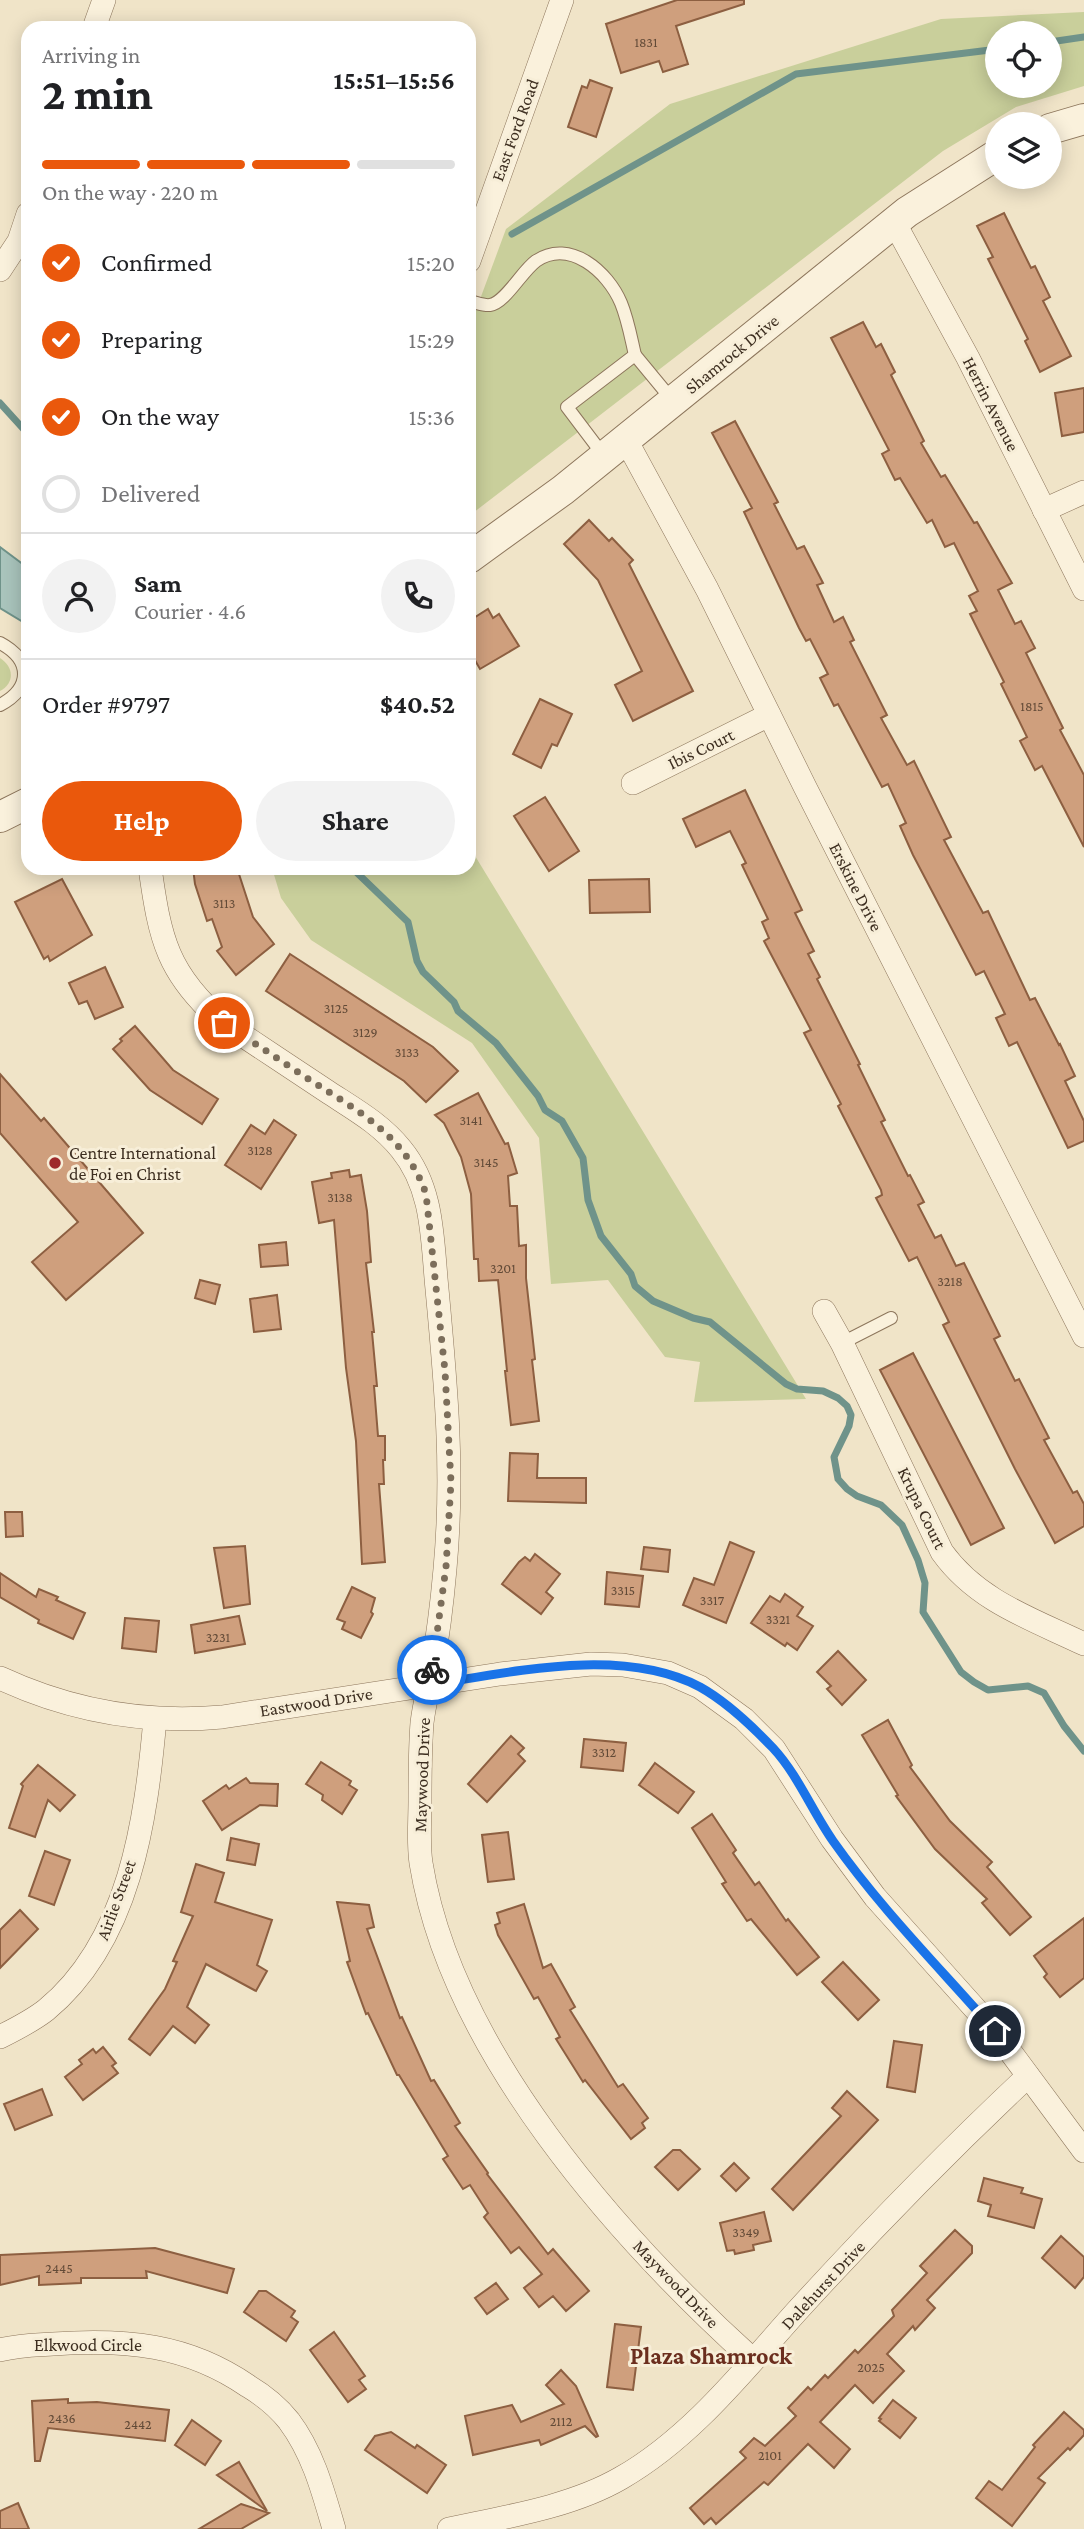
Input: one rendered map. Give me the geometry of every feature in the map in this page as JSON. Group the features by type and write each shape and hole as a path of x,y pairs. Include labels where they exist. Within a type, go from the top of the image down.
{"street":[{"path":"96,21 104,0"},
{"name":"East Ford Road","path":"476,241 562,0"},
{"path":"1062,125 1084,118"},
{"name":"Shamrock Drive","path":"476,553 615,448 894,222 985,162"},
{"name":"Herrin Avenue","path":"894,222 968,358 1084,589"},
{"path":"0,270 21,235"},
{"name":"Erskine Drive","path":"615,448 707,589 1084,1336"},
{"path":"1044,510 1084,492"},
{"name":"Ibis Court","path":"633,783 769,715"},
{"path":"0,817 21,806"},
{"name":"Maywood Drive","path":"151,875 158,922 171,960 181,977 208,1009 224,1023 375,1123 402,1150 421,1180 426,1194 445,1371 451,1482 446,1567 422,1720 420,1763 421,1862 441,1938 468,2006 514,2089 565,2158 675,2286 753,2360"},
{"name":"Krupa Court","path":"824,1311 942,1552 954,1568 999,1604 1084,1644"},
{"name":"Eastwood Drive","path":"0,1678 77,1707 155,1719 188,1720 591,1664 623,1665 668,1674 699,1687 744,1719 774,1749 832,1839 875,1897 995,2031 1084,2151"},
{"name":"Airlie Street","path":"0,2037 45,2011 65,1993 96,1954 110,1925 128,1874 144,1813 155,1719"},
{"name":"Dalehurst Drive","path":"449,2529 528,2512 597,2491 619,2480 660,2452 702,2413 982,2118 1028,2076"},
{"name":"Elkwood Circle","path":"0,2350 14,2346 80,2342 139,2343 159,2346 197,2358 234,2376 272,2403 298,2434 318,2475 334,2529"}],"lane":[{"path":"476,302 490,305 502,299 536,261 554,254 575,255 593,266 606,279 620,300 635,355 673,401"},
{"path":"615,448 568,407 635,355"},
{"path":"0,643 21,660"},
{"path":"0,705 11,699 21,688"},
{"path":"842,1343 891,1318"}],"green space":[{"path":"1084,12 1084,86 1062,93 1062,21 985,21 985,98 1045,98 1008,112 985,112 985,126 943,151 476,511 476,310 506,229 670,104 941,19"},
{"path":"0,658 8,666 11,675 8,684 0,691"},
{"path":"476,857 806,1399 694,1402 700,1362 665,1357 608,1280 551,1284 539,1138 472,1043 311,940 281,898 274,875 476,875"}],"water":[{"path":"0,547 21,563 21,621 0,608"}],"building":[{"path":"677,0 744,0 744,4 676,26 688,64 663,72 659,61 621,73 606,24"},
{"path":"590,80 612,88 596,137 568,127 582,86 587,88"},
{"path":"1004,213 1031,268 1035,266 1050,297 1043,301 1071,356 1040,372 1025,341 1028,339 988,259 993,257 977,226"},
{"path":"863,322 876,347 881,344 895,372 891,375 924,441 921,443 941,477 945,475 974,523 977,522 1012,583 998,590 1015,624 1021,621 1035,648 1026,653 1063,728 1060,730 1084,775 1084,847 1042,766 1035,770 1020,741 1027,737 1001,684 1004,682 970,614 977,611 969,596 978,591 954,543 945,547 932,520 927,523 900,478 895,480 882,454 889,450 831,338"},
{"path":"1084,388 1084,432 1062,436 1055,393"},
{"path":"735,421 778,502 774,504 797,549 804,546 823,583 817,585 834,622 843,617 854,640 850,642 887,715 881,718 907,765 914,761 951,837 944,840 983,913 988,911 1030,1000 1035,998 1060,1044 1075,1076 1065,1081 1084,1121 1084,1141 1068,1148 1017,1042 1009,1046 996,1018 1005,1014 984,971 976,975 913,855 900,826 906,823 888,784 882,787 838,704 834,706 820,678 828,674 810,639 806,641 799,628 744,512 752,508 712,433"},
{"path":"589,520 609,541 612,538 633,560 629,564 693,691 633,721 615,685 642,671 598,580 564,544"},
{"path":"488,609 493,618 499,614 519,646 480,669 476,662 476,617"},
{"path":"540,699 572,714 557,746 552,744 541,768 513,754"},
{"path":"745,790 802,910 795,913 814,951 808,954 820,977 817,979 860,1064 858,1065 885,1120 881,1122 924,1202 918,1205 935,1238 941,1235 956,1266 964,1263 1000,1336 994,1339 1015,1381 1019,1379 1049,1438 1044,1440 1073,1493 1077,1491 1084,1504 1084,1526 1055,1543 943,1325 949,1322 917,1257 909,1261 876,1198 882,1195 881,1190 804,1033 811,1030 764,941 769,938 762,922 768,919 742,865 746,863 730,831 696,847 683,819"},
{"path":"545,797 579,851 549,871 514,816"},
{"path":"194,875 239,875 253,917 274,944 236,975 217,951 222,947 212,919 207,921"},
{"path":"62,879 92,935 50,961 48,956 44,959 15,902"},
{"path":"649,879 650,912 590,913 589,880"},
{"path":"290,954 433,1047 458,1071 426,1102 404,1081 266,991"},
{"path":"105,967 123,1007 95,1019 87,1001 79,1004 69,983"},
{"path":"135,1026 173,1070 218,1099 202,1124 150,1090 113,1049"},
{"path":"0,1074 41,1121 44,1118 143,1233 66,1300 32,1262 78,1222 0,1133"},
{"path":"478,1093 505,1144 508,1143 517,1173 508,1176 510,1206 517,1206 519,1246 526,1245 526,1278 535,1359 532,1360 539,1421 511,1425 498,1280 479,1281 478,1259 474,1259 471,1194 461,1157 444,1123 435,1115"},
{"path":"274,1120 296,1135 261,1189 225,1165 251,1125 265,1134"},
{"path":"349,1170 350,1177 361,1175 367,1211 371,1262 366,1263 374,1332 378,1436 385,1436 384,1484 379,1484 385,1562 362,1564 356,1441 346,1368 334,1220 319,1223 312,1182 332,1178 331,1173"},
{"path":"286,1242 288,1265 261,1267 259,1245"},
{"path":"200,1280 220,1285 215,1304 195,1298"},
{"path":"277,1295 281,1329 254,1332 250,1299"},
{"path":"913,1353 1004,1528 971,1545 880,1370"},
{"path":"510,1453 538,1454 537,1478 586,1478 586,1503 508,1501"},
{"path":"5,1512 22,1512 23,1536 6,1537"},
{"path":"730,1542 754,1552 726,1623 683,1605 694,1578 714,1585"},
{"path":"245,1546 250,1604 224,1608 214,1548"},
{"path":"644,1547 670,1550 668,1572 641,1569"},
{"path":"535,1554 560,1574 546,1592 553,1598 541,1614 502,1584 519,1562 525,1557 530,1561"},
{"path":"607,1572 643,1576 639,1607 605,1604"},
{"path":"0,1573 36,1597 39,1589 85,1613 73,1639 38,1623 39,1620 0,1597"},
{"path":"352,1587 375,1598 371,1612 373,1614 361,1638 342,1629 345,1622 337,1619"},
{"path":"785,1594 803,1607 797,1616 813,1626 797,1650 787,1643 785,1646 751,1623 770,1596 780,1602"},
{"path":"239,1616 245,1644 195,1653 191,1625"},
{"path":"125,1618 159,1621 156,1652 122,1648"},
{"path":"838,1651 866,1680 842,1705 827,1689 831,1686 817,1672"},
{"path":"888,1720 912,1765 910,1767 950,1821 992,1862 987,1867 1031,1917 1010,1935 982,1903 987,1899 935,1849 896,1796 898,1795 862,1735"},
{"path":"511,1736 524,1748 518,1754 525,1761 487,1802 468,1784"},
{"path":"584,1739 626,1743 623,1771 581,1767"},
{"path":"321,1762 351,1781 349,1785 357,1790 342,1814 322,1800 323,1795 306,1784"},
{"path":"655,1763 694,1792 678,1813 639,1785"},
{"path":"38,1765 75,1795 60,1811 48,1800 35,1837 9,1828 23,1786 21,1784"},
{"path":"246,1778 250,1783 278,1784 277,1806 260,1805 222,1830 203,1801 226,1785 229,1789"},
{"path":"712,1814 736,1850 733,1853 755,1885 759,1882 786,1921 788,1919 819,1957 797,1975 751,1919 747,1921 722,1884 726,1882 692,1828"},
{"path":"508,1832 514,1879 488,1882 482,1835"},
{"path":"231,1838 259,1844 255,1865 227,1860"},
{"path":"45,1851 70,1860 54,1905 29,1896"},
{"path":"196,1864 224,1873 215,1902 272,1920 257,1965 267,1971 256,1991 206,1964 187,2007 209,2025 195,2043 173,2026 150,2055 129,2039 165,1989 177,1962 173,1961 193,1916 181,1912"},
{"path":"337,1902 369,1905 374,1927 367,1929 400,2018 402,2017 431,2081 434,2080 460,2123 455,2126 487,2174 548,2254 553,2249 589,2291 566,2311 553,2296 539,2307 524,2288 542,2274 519,2247 511,2253 484,2217 488,2213 470,2185 463,2189 443,2159 448,2156 397,2075 368,2013 366,2014 347,1962 350,1961"},
{"path":"524,1904 543,1968 551,1964 575,2007 570,2010 618,2087 623,2084 648,2118 642,2123 645,2128 631,2139 585,2080 583,2082 556,2039 560,2037 538,1997 534,1999 498,1935 495,1925 500,1923 497,1913"},
{"path":"20,1910 38,1929 0,1968 0,1930"},
{"path":"1084,1918 1084,1978 1060,1997 1044,1977 1047,1974 1034,1956"},
{"path":"843,1962 879,2000 858,2020 822,1982"},
{"path":"894,2041 922,2045 915,2092 887,2087"},
{"path":"103,2047 116,2063 112,2066 118,2073 83,2100 65,2077 82,2064 79,2060 93,2049 96,2053"},
{"path":"42,2089 52,2115 15,2130 4,2104"},
{"path":"847,2091 878,2120 793,2210 772,2189 841,2116 832,2108"},
{"path":"673,2150 680,2150 700,2169 678,2190 655,2167"},
{"path":"734,2163 749,2178 736,2191 721,2176"},
{"path":"984,2178 1023,2188 1021,2193 1042,2199 1034,2228 988,2216 991,2205 978,2201"},
{"path":"764,2212 771,2241 753,2245 754,2250 735,2254 734,2250 727,2251 720,2223"},
{"path":"955,2230 972,2246 972,2253 927,2300 935,2308 915,2330 913,2326 887,2354 904,2371 873,2403 855,2385 820,2422 850,2449 834,2468 808,2444 768,2485 764,2482 716,2524 711,2518 704,2524 690,2508 746,2458 740,2452 754,2438 765,2446 796,2416 788,2408 808,2387 811,2390 825,2375 828,2378 855,2350 858,2353 894,2316 892,2310 927,2273 920,2266"},
{"path":"1061,2236 1084,2257 1084,2277 1075,2288 1042,2258"},
{"path":"155,2248 234,2269 227,2293 146,2271 147,2278 81,2278 81,2283 39,2285 39,2276 0,2285 0,2255"},
{"path":"496,2283 508,2299 487,2314 475,2298"},
{"path":"259,2291 266,2291 295,2311 291,2317 298,2322 286,2341 244,2312"},
{"path":"615,2324 641,2327 633,2390 607,2387"},
{"path":"334,2332 365,2376 359,2380 366,2389 348,2402 310,2350"},
{"path":"561,2370 576,2386 598,2436 585,2426 541,2445 539,2440 473,2455 465,2416 512,2405 521,2422 564,2404 546,2385"},
{"path":"68,2399 68,2403 97,2402 169,2410 165,2441 48,2428 40,2461 35,2461 32,2401"},
{"path":"893,2400 916,2418 900,2438 879,2421"},
{"path":"1064,2412 1084,2430 1084,2435 1038,2478 1045,2483 1012,2526 976,2498 989,2481 1002,2490 1035,2447 1033,2445"},
{"path":"192,2420 221,2441 205,2465 175,2445"},
{"path":"391,2432 415,2448 417,2445 446,2465 427,2493 365,2450 375,2436"},
{"path":"239,2462 267,2511 217,2475"},
{"path":"18,2503 29,2529 0,2529 0,2511"},
{"path":"241,2504 269,2513 241,2529 199,2529"}],"waterway":[{"path":"1062,40 1084,37"},
{"path":"512,234 796,74 985,51"},
{"path":"0,403 21,426"},
{"path":"359,875 408,922 417,961 423,972 454,1002 458,1011 496,1043 538,1096 545,1110 562,1121 583,1158 588,1200 601,1236 631,1274 635,1286 653,1301 693,1318 710,1322 786,1384 797,1389 823,1391 847,1406 851,1415 849,1426 834,1457 838,1479 857,1496 881,1505 902,1525 925,1583 923,1612 961,1672 988,1690 1028,1686 1044,1693 1064,1726 1084,1751"}],"way so far":[{"path":"224,1023 388,1134 414,1166 426,1194 445,1371 451,1482 446,1567 432,1670"}],"place":[{"name":"Centre International de Foi en Christ","path":"55,1163"}],"district":[{"name":"Plaza Shamrock","path":"711,2356"}],"route":[{"path":"432,1670 429,1685 591,1664 623,1665 668,1674 715,1696 744,1719 774,1749 832,1839 875,1897 995,2031"}]}
